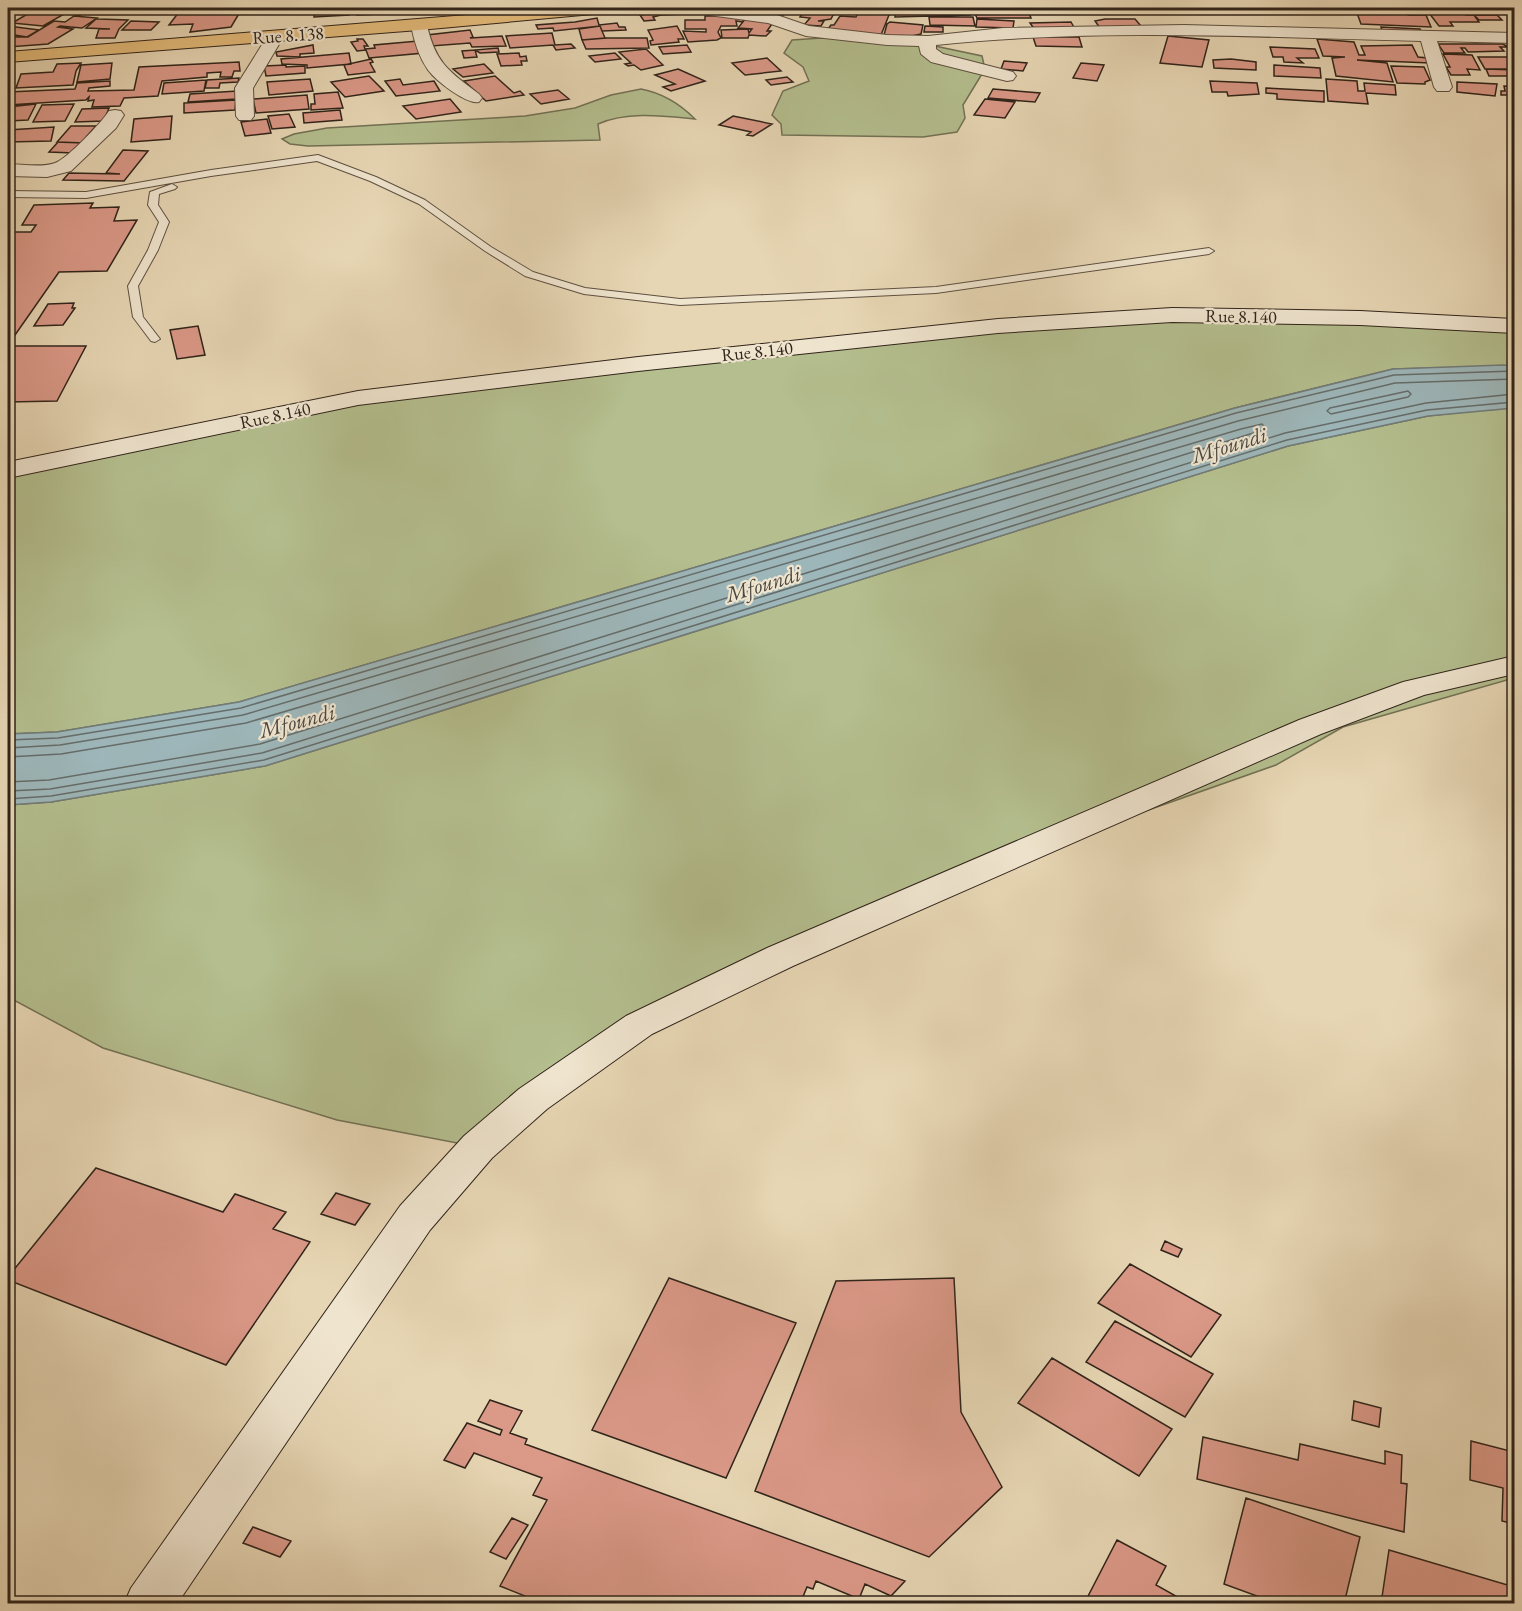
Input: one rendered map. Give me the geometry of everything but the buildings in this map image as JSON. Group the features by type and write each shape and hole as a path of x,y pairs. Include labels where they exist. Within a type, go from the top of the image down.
{"main road":[{"name":"Rue 8.138","path":"8,57 604,8"},
{"name":"Rue 8.140","path":"8,470 358,398 638,364 998,326 1172,315 1360,318 1515,326"},
{"path":"148,1604 415,1218 478,1147 525,1106 639,1025 780,957 1310,727 1414,688 1515,665"}],"street":[{"path":"709,8 715,12 771,18 806,31 887,40 928,41 1003,33 1184,30 1428,38 1515,38"},
{"path":"419,25 422,41 436,69 473,98"},
{"path":"245,116 244,88 276,36"},
{"path":"1428,38 1443,87"},
{"path":"928,41 927,50 937,58 1007,76"},
{"path":"8,170 47,171 64,167 110,124 115,115"}],"lane":[{"path":"8,195 86,195 211,172 318,158 373,179 422,202 488,249 529,274 584,291 680,302 936,290 1209,251"},
{"path":"155,339 138,317 133,286 153,250 164,222 153,206 155,192 189,182 211,172"}],"green space":[{"path":"822,38 916,42 982,56 985,69 963,105 965,118 957,132 923,137 782,135 781,124 772,115 783,91 809,81 803,67 784,53 792,40"},
{"path":"641,89 670,100 695,119 646,115 621,117 598,124 600,140 308,146 290,144 282,139 294,134 327,128 525,116 575,108 611,95"},
{"path":"1172,315 1360,318 1514,326 1514,366 1393,369 1235,408 239,702 57,732 8,734 8,470 358,398 638,364"},
{"path":"1514,408 1514,678 1343,727 1276,765 1012,858 639,1025 478,1147 337,1120 103,1048 12,999 8,1000 8,805 51,802 265,766 1288,446 1428,416"}],"water":[{"name":"Mfoundi","path":"1514,366 1514,408 1428,416 1288,446 265,766 51,802 8,805 8,734 57,732 239,702 1235,408 1393,369"}]}
